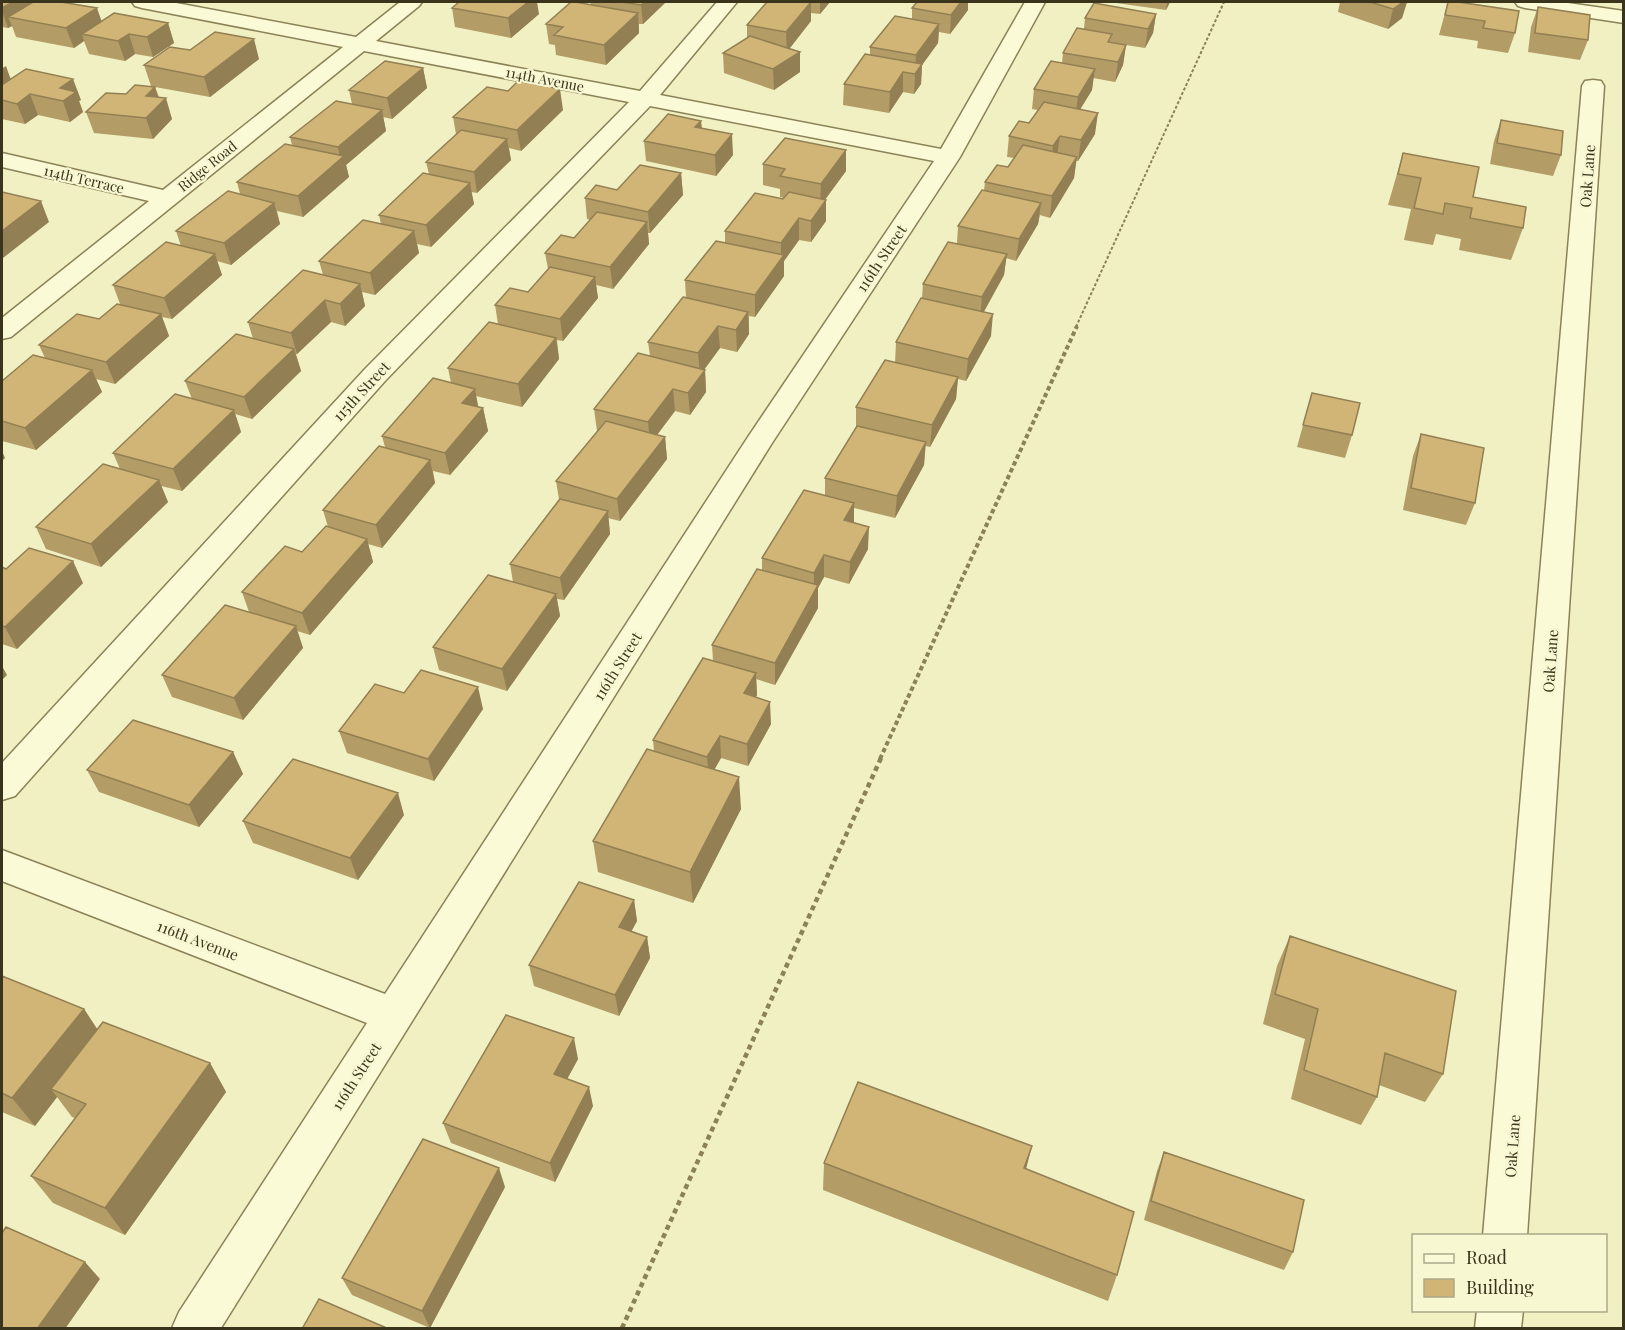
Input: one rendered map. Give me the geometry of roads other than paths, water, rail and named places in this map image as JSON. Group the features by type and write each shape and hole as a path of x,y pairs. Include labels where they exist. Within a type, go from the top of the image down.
{"street":[{"name":"114th Avenue","path":"142,2 948,157"},
{"name":"Ridge Road","path":"2,331 412,2"},
{"name":"115th Street","path":"2,786 375,375 645,99 727,2"},
{"name":"116th Street","path":"195,1329 758,443 948,157 1035,2"},
{"path":"1525,2 1623,17"},
{"name":"Oak Lane","path":"1505,1234 1593,86"},
{"name":"114th Terrace","path":"2,160 167,198"},
{"name":"116th Avenue","path":"2,865 395,1016"},
{"path":"1498,1329 1500,1312"}]}
